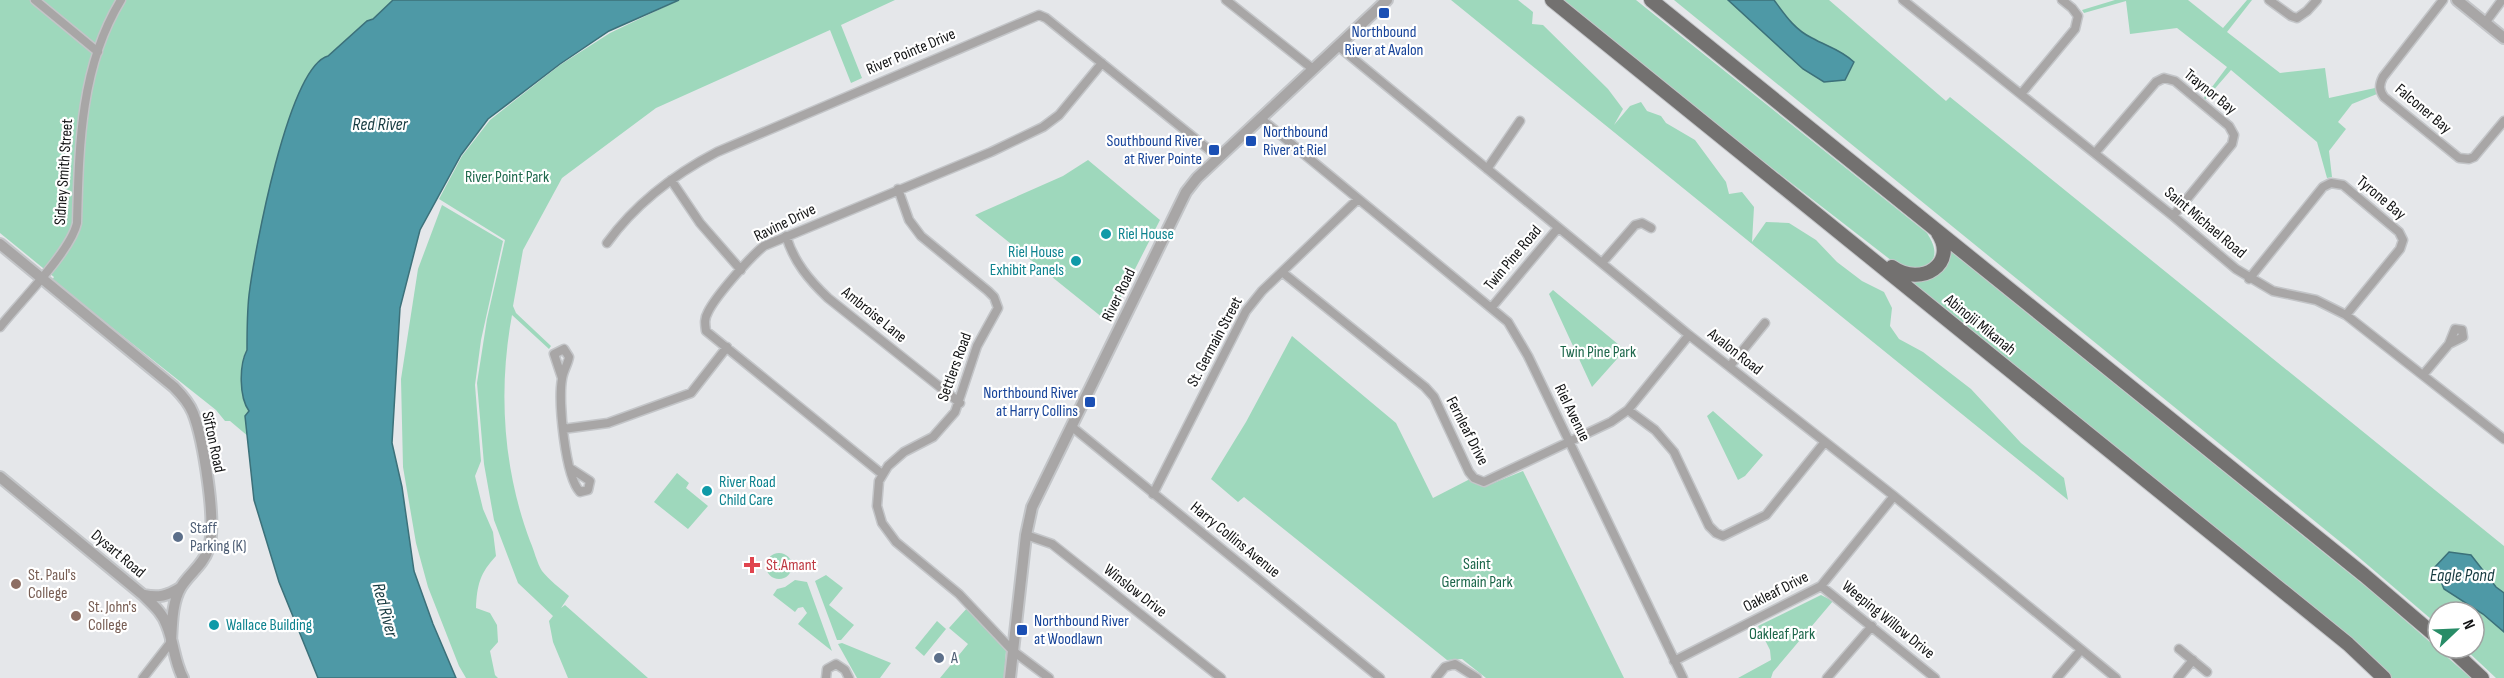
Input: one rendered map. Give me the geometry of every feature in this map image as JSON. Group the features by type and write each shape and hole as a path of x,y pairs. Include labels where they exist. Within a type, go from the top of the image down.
{"main road":[{"name":"Abinojii Mikanah","path":"1551,0 2348,644 2384,678"},
{"path":"1651,0 2364,575 2426,628"},
{"path":"1803,203 1846,231 1900,273 1908,276 1927,273 1941,259 1944,247 1935,229"},
{"path":"2463,660 2482,678"}],"street":[{"path":"35,0 98,52"},
{"name":"Sidney Smith Street","path":"0,327 38,276 70,239 76,227 77,163 81,130 98,52 109,22 121,0"},
{"path":"1226,0 1313,69"},
{"name":"River Road","path":"1010,678 1026,535 1032,507 1186,192 1218,157 1387,0"},
{"name":"Saint Michael Road","path":"1903,0 2249,279 2273,291 2325,304 2346,315 2502,433"},
{"path":"2021,94 2075,28 2078,16 2062,0"},
{"path":"2269,0 2284,12 2297,18 2307,12 2317,0"},
{"name":"Falconer Bay","path":"2443,0 2383,77 2381,92 2384,97 2454,154 2464,159 2469,159 2479,153 2504,121"},
{"path":"2457,0 2504,38"},
{"path":"2485,23 2502,0"},
{"name":"River Pointe Drive","path":"607,243 621,223 657,188 686,168 717,152 1032,16 1039,15 1046,18 1218,157"},
{"name":"Avalon Road","path":"1338,46 1558,228 1824,443 1894,496 2116,678"},
{"name":"Ravine Drive","path":"882,474 706,331 705,322 708,312 741,270 764,246 991,152 1042,127 1059,115 1102,63"},
{"name":"Traynor Bay","path":"2095,153 2156,81 2164,78 2175,81 2229,126 2234,135 2232,144 2173,216"},
{"name":"Riel Avenue","path":"1260,118 1508,322 1519,339 1683,678"},
{"path":"1487,169 1520,121"},
{"path":"670,180 700,223 741,270"},
{"name":"Tyrone Bay","path":"2249,279 2324,187 2331,183 2343,185 2399,232 2403,240 2400,249 2346,315"},
{"name":"Settlers Road","path":"882,474 897,458 926,441 943,427 960,403 977,346 996,314 997,302 988,291 921,236 909,220 898,189"},
{"name":"St. Germain Street","path":"1154,494 1246,310 1262,291 1357,200"},
{"path":"1602,263 1635,225 1642,223 1651,228"},
{"name":"Twin Pine Road","path":"1492,307 1558,228"},
{"name":"Ambroise Lane","path":"786,236 795,257 812,282 828,298 960,403"},
{"name":"Sifton Road","path":"0,244 174,387 186,400 193,413 199,431 212,518 211,542 207,552 180,588 173,616 171,642"},
{"name":"Fernleaf Drive","path":"1282,272 1425,387 1434,397 1469,472 1484,482 1611,422 1628,410 1689,334"},
{"path":"1730,366 1765,323"},
{"path":"2423,375 2449,344"},
{"path":"563,429 608,423 691,393 727,347"},
{"path":"562,378 563,429 570,468"},
{"path":"1628,410 1654,430 1674,452 1709,526 1723,536 1766,515 1824,443"},
{"name":"Harry Collins Avenue","path":"1071,426 1380,678"},
{"path":"882,474 877,506 886,530 896,542 977,610 1013,651 1049,678"},
{"name":"Dysart Road","path":"0,477 143,595 162,614 177,666 183,678"},
{"name":"Oakleaf Drive","path":"1674,661 1821,586 1894,496"},
{"name":"Winslow Drive","path":"1026,535 1052,544 1221,678"},
{"name":"Weeping Willow Drive","path":"1821,586 1935,678"},
{"path":"143,595 157,598 168,596 180,588"},
{"path":"1827,678 1872,626"},
{"path":"143,678 171,642"},
{"path":"2179,649 2207,672"},
{"path":"2057,678 2081,650"},
{"path":"2178,678 2193,660"},
{"path":"826,678 827,669 836,664 845,670 849,678"},
{"path":"1436,678 1444,667 1455,664 1477,678"}],"green space":[{"path":"0,0 393,0 313,68 299,92 287,126 266,205 249,295 247,350 243,358 249,411 245,416 249,437 230,421 225,421 216,410 52,280 54,277 0,233"},
{"name":"River Point Park","path":"679,0 895,0 841,25 862,78 851,83 830,30 656,108 562,178 523,250 513,306 516,313 551,346 549,349 512,315 504,400 509,458 521,514 542,571 569,596 561,608 565,605 648,678 568,678 553,642 549,621 553,616 518,583 494,520 484,464 477,383 487,319 505,240 439,199 462,156 490,120 560,65 610,33"},
{"path":"1451,0 1518,0 1533,12 1532,24 1543,25 1608,89 1623,109 1614,125 1630,106 1641,102 1647,111 1661,116 1666,123 1695,140 1726,182 1729,194 1742,192 1754,207 1752,242 1766,222 1789,223 1816,240 1837,262 1862,281 1884,292 1892,308 1890,326 1899,339 1923,352 1971,389 2021,443 2064,478 2068,500"},
{"path":"1558,0 1636,0 1927,233 1934,249 1932,261 1914,270 1905,271"},
{"path":"1674,0 1829,0 1946,101 1950,97 2504,546 2504,678 2496,678 2477,660 2486,660 2486,600 2426,600 2426,615 2349,549"},
{"path":"2115,0 2188,0 2223,28 2247,0 2252,0 2227,32 2280,73 2325,68 2329,98 2375,88 2377,94 2352,104 2338,122 2346,129 2329,151 2332,177 2327,178 2317,142 2231,70 2205,100 2203,99 2227,67 2177,28 2130,34 2126,1 2084,13 2082,10"},
{"path":"1088,160 1160,220 1108,322 975,215 1063,176"},
{"path":"442,205 503,241 481,340 475,385 481,461 475,476 483,509 493,532 496,556 480,580 476,608 490,613 497,625 498,642 490,651 495,675 498,678 466,678 459,666 428,587 416,543 403,467 401,379 418,269"},
{"path":"1949,250 2375,594 2426,639 2426,660 2450,660 2471,678 2390,678 1908,283 1925,279 1938,268"},
{"name":"Twin Pine Park","path":"1553,290 1625,350 1592,387 1549,294"},
{"name":"Saint Germain Park","path":"1292,336 1396,423 1433,498 1470,479 1481,486 1523,471 1624,678 1486,678 1462,659 1447,660 1244,497 1238,502 1211,479 1246,422"},
{"path":"1713,411 1763,455 1745,476 1738,480 1707,416"},
{"path":"677,473 689,483 686,488 708,506 688,529 654,502"},
{"path":"779,553 788,557 792,566 788,575 779,579 770,575 766,566 770,557"},
{"path":"826,575 843,588 829,605 854,625 841,640 837,640 815,581"},
{"path":"795,580 807,582 832,651 798,624 807,613 803,607 798,608 795,612 773,595 777,589"},
{"name":"Oakleaf Park","path":"1821,595 1833,601 1773,672 1771,678 1738,678 1771,660 1770,650 1758,626"},
{"path":"968,607 1006,651 1004,678 940,678 968,644 949,628"},
{"path":"937,621 946,629 924,656 915,648"},
{"path":"842,643 891,663 880,678 857,678 838,644"}],"water":[{"name":"Red River","path":"393,0 679,0 609,31 560,64 488,119 461,155 420,230 400,308 392,443 402,487 414,571 456,678 318,678 279,582 254,500 245,416 249,411 243,398 241,381 244,356 247,350 249,295 275,164 299,92 313,68"},
{"path":"1728,0 1774,0 1800,31 1839,51 1854,62 1845,80 1824,82 1803,69"},
{"name":"Eagle Pond","path":"2449,552 2471,555 2496,587 2504,593 2504,632 2486,617 2486,600 2461,600 2444,589 2435,567"}],"place":[{"name":"Northbound River at Avalon","path":"1384,13"},
{"name":"Northbound River at Riel","path":"1251,141"},
{"name":"Southbound River at River Pointe","path":"1214,150"},
{"name":"Riel House","path":"1106,234"},
{"name":"Riel House Exhibit Panels","path":"1076,261"},
{"name":"Northbound River at Harry Collins","path":"1090,402"},
{"name":"River Road Child Care","path":"707,491"},
{"name":"Staff Parking (K)","path":"178,537"},
{"name":"St.Amant","path":"752,565"},
{"name":"St. Paul's College","path":"16,584"},
{"name":"St. John's College","path":"76,616"},
{"name":"Wallace Building","path":"214,625"},
{"name":"Northbound River at Woodlawn","path":"1022,630"},
{"name":"A","path":"939,658"}]}
